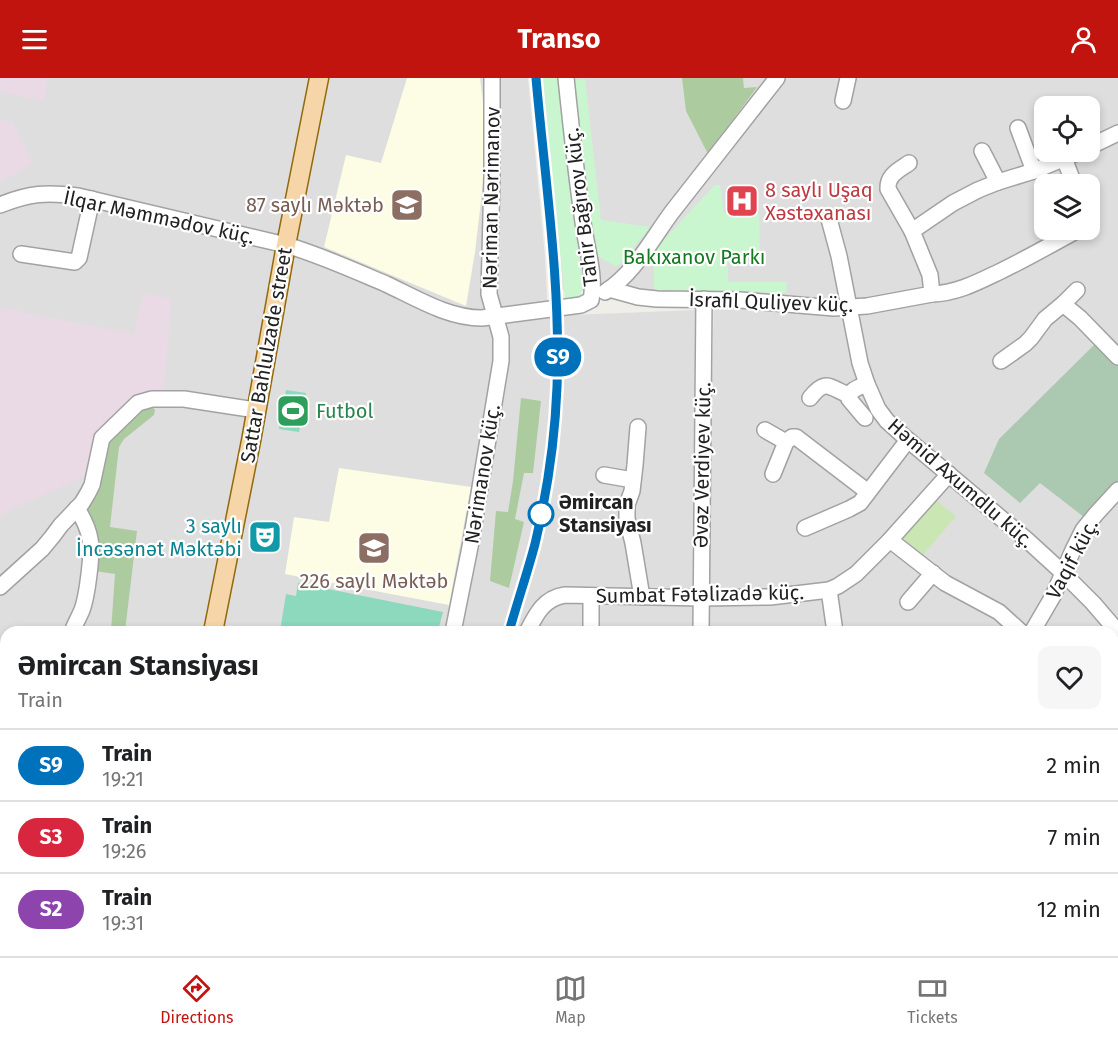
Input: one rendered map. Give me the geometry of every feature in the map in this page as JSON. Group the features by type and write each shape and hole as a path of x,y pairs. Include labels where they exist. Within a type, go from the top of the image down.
{"main road":[{"name":"Sattar Bahlulzade street","path":"214,626 319,78"}],"street":[{"name":"Nəriman Nərimanov","path":"492,78 489,294 494,316"},
{"name":"Tahir Bağırov küç.","path":"556,309 580,305 591,300 593,293 566,78"},
{"path":"591,300 609,290 639,258 777,78"},
{"path":"843,101 848,78"},
{"path":"1018,128 1034,171"},
{"path":"1100,142 1118,133"},
{"path":"982,151 998,182"},
{"path":"912,231 953,203 998,182 1055,162"},
{"path":"909,163 890,177 888,189 912,231 930,275 932,294"},
{"name":"İlqar Məmmədov küç.","path":"0,205 21,197 60,194 92,199 286,245 314,254 453,314 474,318 556,309"},
{"path":"21,254 75,262 79,258 92,199"},
{"name":"Həmid Axumdlu küç.","path":"829,219 839,256 860,363 878,408 887,421 1027,540 1093,603 1113,626"},
{"name":"İsrafil Quliyev küç.","path":"609,290 657,299 765,301 834,308 867,306 957,291 1059,240"},
{"path":"1001,361 1025,344 1045,319 1077,290"},
{"name":"Əvəz Verdiyev küç.","path":"701,626 704,299"},
{"path":"1063,304 1118,357"},
{"name":"Nərimanov küç.","path":"454,626 471,542 501,361 501,337 494,316"},
{"path":"848,395 867,384"},
{"path":"810,398 818,388 827,386 848,395 865,418"},
{"path":"0,587 42,549 77,508 92,485 102,438 138,403 152,399 174,399 256,410"},
{"path":"638,427 627,519 642,597"},
{"path":"765,430 786,442"},
{"path":"773,474 786,442 796,437 868,492"},
{"path":"805,528 860,503 908,440"},
{"name":"Sumbat Fətəlizadə küç.","path":"530,626 535,615 549,600 565,595 770,597 829,590 856,574 949,474"},
{"path":"604,475 633,480"},
{"name":"Vaqif küç.","path":"1036,626 1090,521 1118,490"},
{"path":"74,626 82,608 91,552 88,530 77,508"},
{"path":"890,540 945,583 999,612 1014,626"},
{"path":"908,602 933,573"},
{"path":"829,590 834,626"},
{"path":"591,596 591,626"}],"shaded area":[{"path":"0,78 528,78 545,257 548,316 695,310 692,626 0,626"},
{"path":"0,78 48,78 44,101 0,92"},
{"name":"87 saylı Məktəb","path":"407,78 480,78 488,141 466,306 324,247 346,155 381,163"},
{"path":"540,78 1118,78 1118,626 706,626 714,295 558,290"},
{"path":"0,120 12,122 33,164 0,182"},
{"path":"143,294 171,298 164,392 144,391 94,434 86,476 0,515 0,308 134,334"},
{"path":"1096,343 1118,365 1118,481 1084,517 1040,483 1020,503 984,473 999,439"},
{"name":"226 saylı Məktəb","path":"339,468 471,487 449,605 285,574 294,517 329,522"}],"green space":[{"path":"543,78 558,78 581,275 581,298 565,299"},
{"path":"682,78 743,78 744,88 757,87 708,154 686,111"},
{"path":"585,79 601,220 651,227 617,267 593,253 573,81"},
{"name":"Bakıxanov Parkı","path":"715,185 720,185 724,213 759,213 760,254 728,256 728,282 787,282 786,293 654,290 654,258 658,246"},
{"name":"Futbol","path":"286,390 306,393 299,432 279,429"},
{"path":"521,398 541,401 533,473 524,473 515,519 524,522 509,588 490,581 496,511 508,512"},
{"path":"149,403 155,410 154,415 124,439 119,447 110,527 137,531 126,626 111,626 115,574 95,571 83,509 102,445"},
{"path":"933,498 956,516 923,555 900,537"},
{"path":"298,583 443,612 439,626 281,626 286,594 296,596"}],"railway":[{"path":"511,626 534,546 544,501 557,389 558,352 553,256 536,78"}],"train":[{"name":"S9","path":"511,626 534,546 544,501 552,453 557,389 558,352 553,256 536,78"}],"place":[{"name":"8 saylı Uşaq Xəstəxanası","path":"742,201"},
{"name":"87 saylı Məktəb","path":"407,205"},
{"name":"Futbol","path":"293,411"},
{"name":"Əmircan Stansiyası","path":"541,514"},
{"name":"3 saylı İncəsənət Məktəbi","path":"265,537"},
{"name":"226 saylı Məktəb","path":"374,548"}]}
